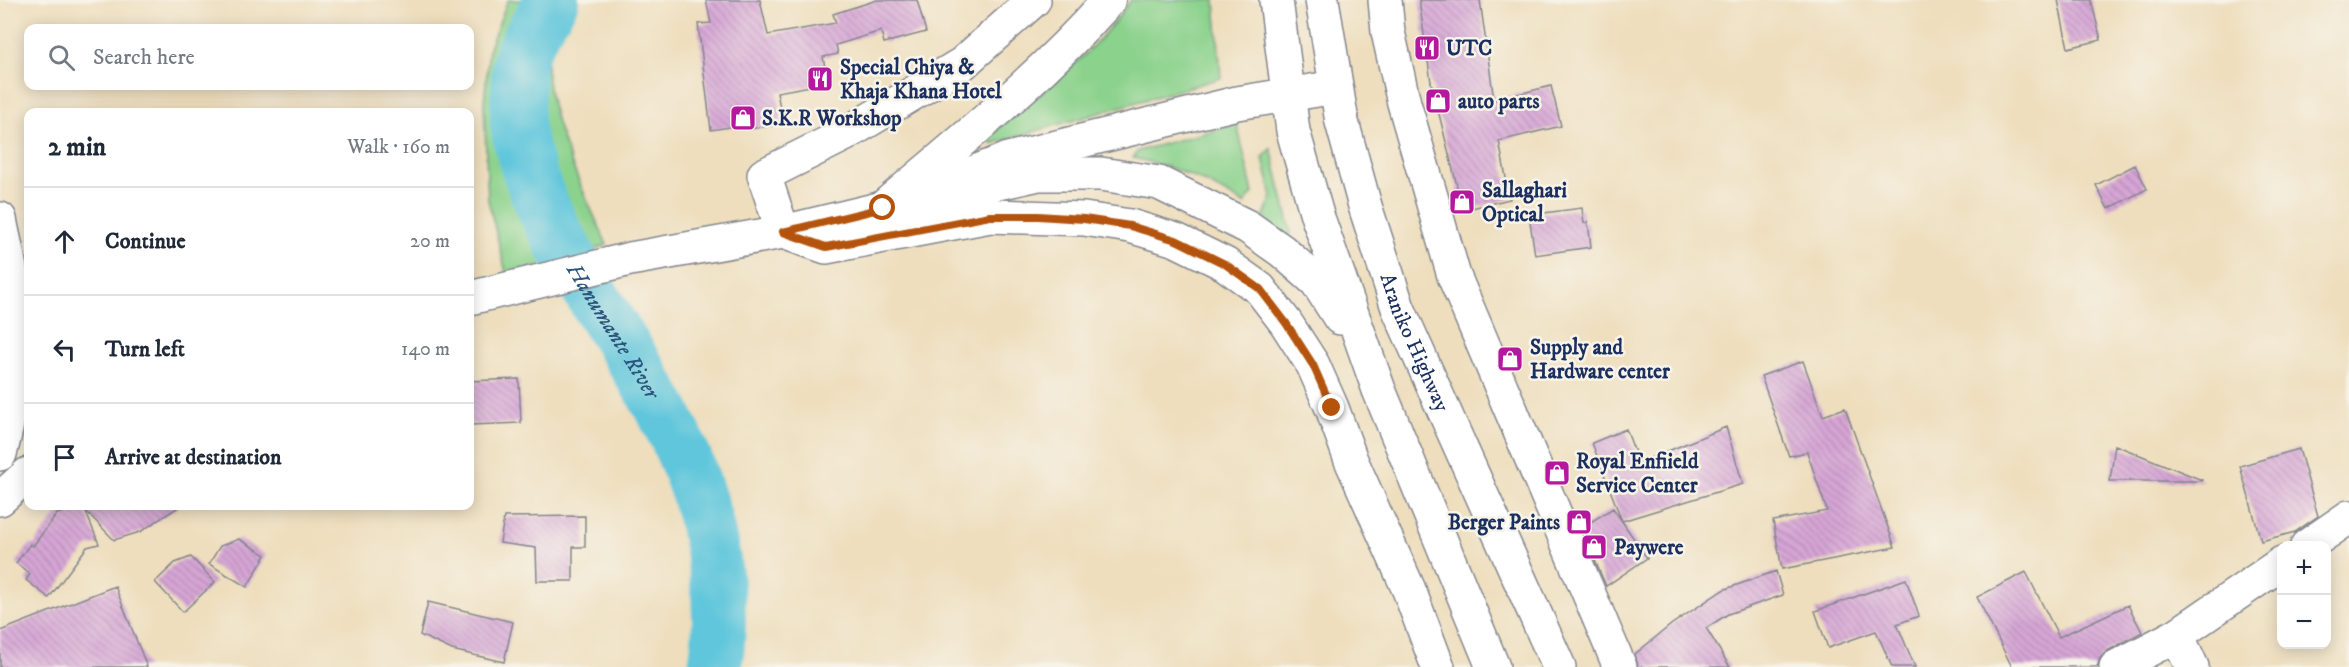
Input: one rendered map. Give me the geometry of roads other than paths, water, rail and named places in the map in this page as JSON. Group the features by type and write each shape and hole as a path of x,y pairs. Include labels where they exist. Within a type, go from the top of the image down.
{"main road":[{"path":"783,232 764,175 853,129 963,64 1034,0"},
{"path":"883,208 1016,95 1071,43 1109,0"},
{"path":"1276,0 1293,131 1317,215 1379,390 1494,667"},
{"name":"Araniko Highway","path":"1322,0 1336,87 1365,206 1398,308 1559,667"},
{"path":"1385,0 1388,32 1404,104 1454,276 1620,667"},
{"path":"883,208 1008,159 1136,126 1288,94 1336,87"},
{"path":"474,297 630,259 783,232 1040,174 1101,174 1159,183 1248,227 1282,251 1317,282 1340,317 1379,390"},
{"path":"783,232 826,247 990,216 1084,219 1130,226 1176,240 1225,264 1260,289 1286,323 1313,365 1351,460 1409,590 1438,667"},
{"path":"0,219 14,296 14,380 0,454"},
{"path":"14,296 24,319"},
{"path":"14,380 24,403"},
{"path":"0,499 24,478"},
{"path":"2314,541 2349,517"},
{"path":"2116,667 2177,635 2277,566"},
{"path":"1464,599 1483,667"},
{"path":"2177,635 2192,667"}],"waterway":[{"name":"Hanumante River","path":"552,0 525,45 519,63 517,123 526,161 557,236 645,379 664,413 690,472 701,504 715,570 718,603 715,667"}],"place":[{"name":"UTC","path":"1427,48"},
{"name":"Special Chiya & Khaja Khana Hotel","path":"820,79"},
{"name":"auto parts","path":"1438,101"},
{"name":"S.K.R Workshop","path":"743,118"},
{"name":"Sallaghari Optical","path":"1462,202"},
{"name":"Supply and Hardware center","path":"1510,359"},
{"name":"Royal Enfiield Service Center","path":"1557,473"},
{"name":"Berger Paints","path":"1579,522"},
{"name":"Paywere","path":"1594,547"}]}
